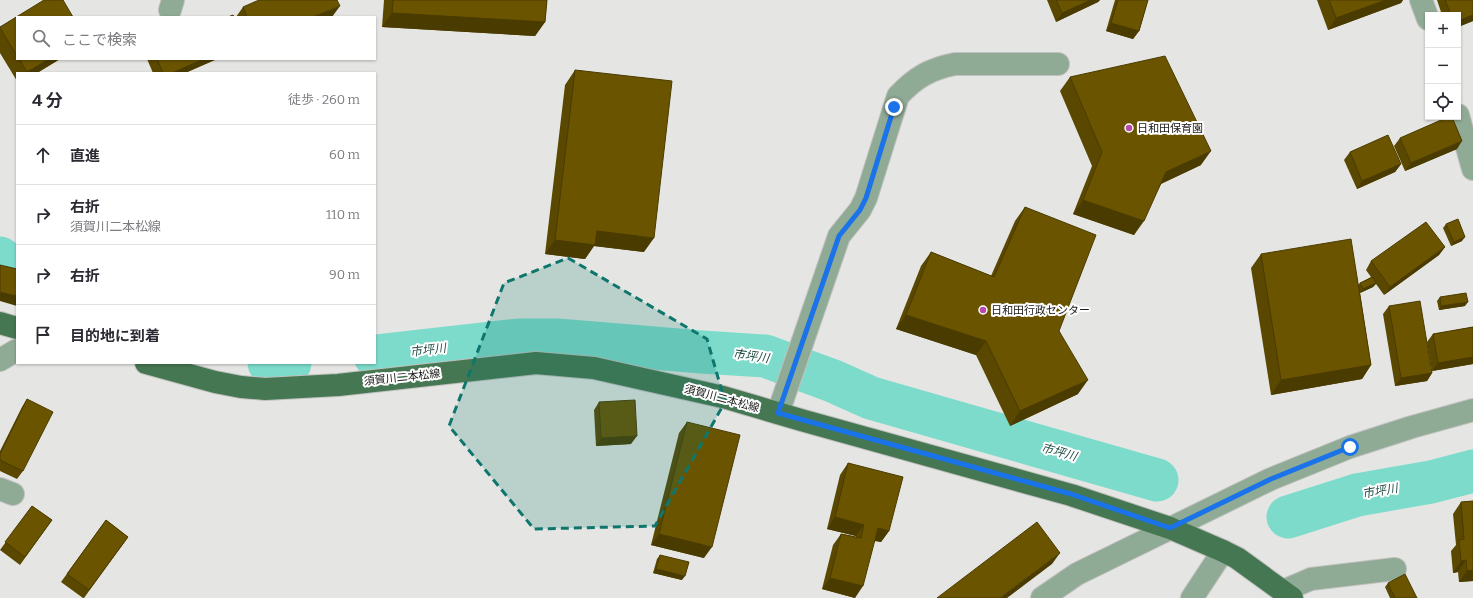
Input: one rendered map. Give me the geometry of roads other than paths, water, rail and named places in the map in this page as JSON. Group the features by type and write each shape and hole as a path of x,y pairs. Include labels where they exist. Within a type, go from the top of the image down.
{"main road":[{"path":"0,323 16,328"},
{"name":"須賀川二本松線","path":"150,364 215,382 241,387 265,389 338,384 536,363 594,368 723,397 1071,494 1170,528 1237,558 1287,595"}],"street":[{"path":"1421,0 1425,12"},
{"path":"778,413 839,236 860,210 866,198 898,96 918,77 928,71 942,66 956,64 1058,64"},
{"path":"1459,120 1473,169"},
{"path":"0,360 16,351"},
{"path":"1042,598 1077,574 1271,479 1350,447 1412,427 1473,410"},
{"path":"1192,598 1222,551"},
{"path":"1287,595 1311,579 1395,569"}],"waterway":[{"name":"市坪川","path":"0,258 16,270"},
{"name":"市坪川","path":"376,356 518,340 557,340 765,356 833,381 871,398 1157,480"},
{"name":"市坪川","path":"1288,517 1357,495 1431,482 1473,471"}],"place":[{"name":"日和田保育園","path":"1129,128"},
{"name":"日和田行政センター","path":"983,310"}]}
